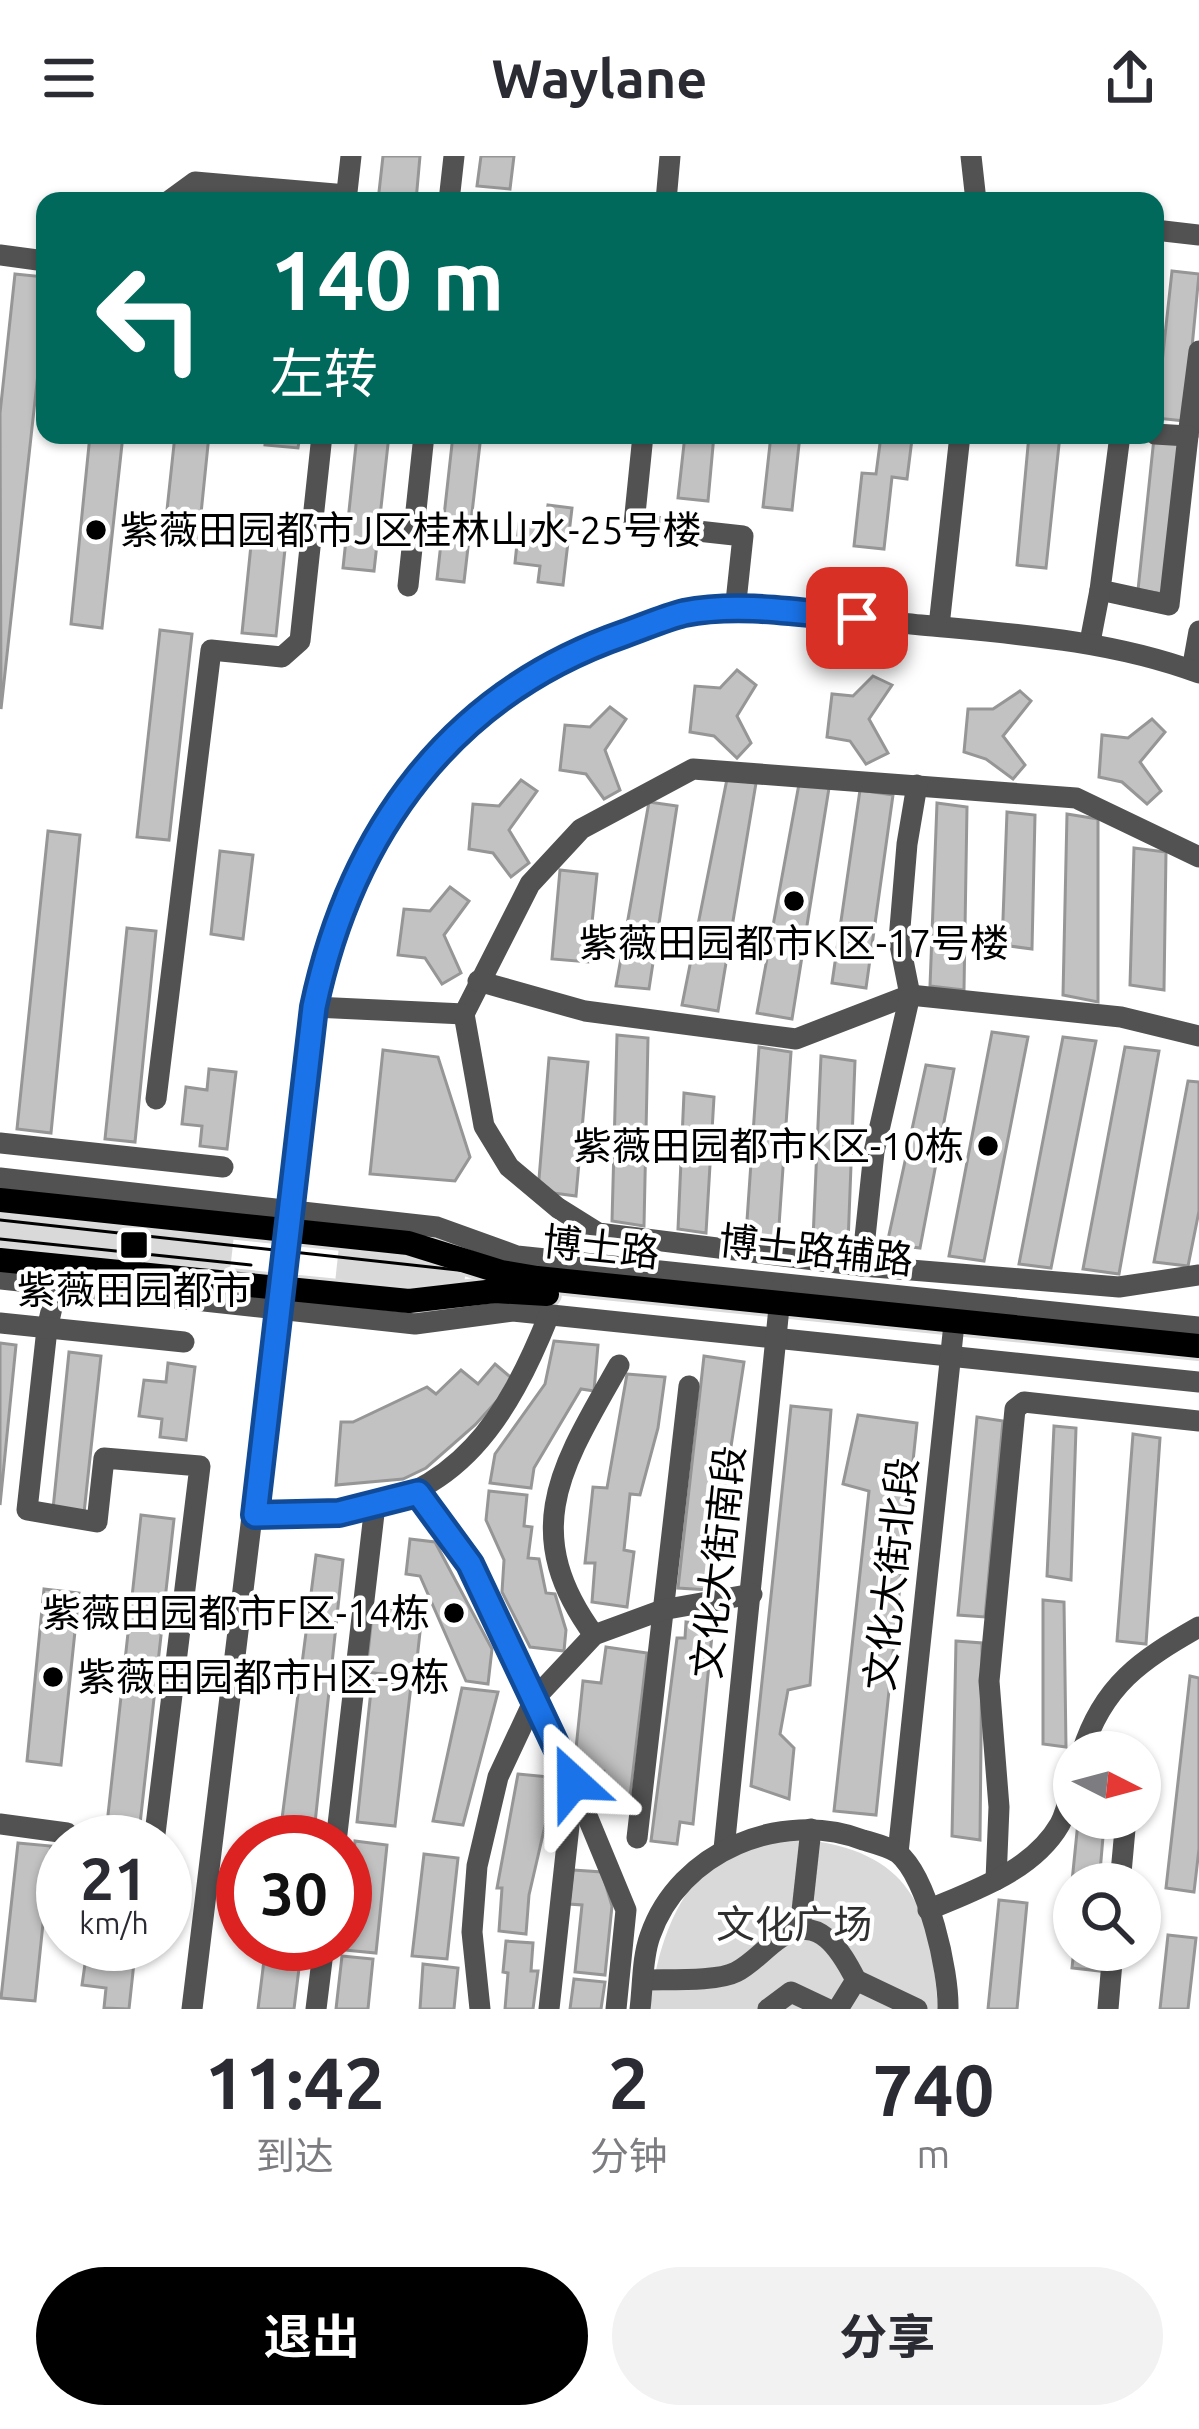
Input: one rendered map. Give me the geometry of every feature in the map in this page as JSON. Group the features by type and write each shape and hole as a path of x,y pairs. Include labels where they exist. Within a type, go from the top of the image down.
{"main road":[{"name":"博士路","path":"0,1200 290,1219 408,1243 501,1272 537,1278 1199,1363"},
{"name":"博士路","path":"0,1260 280,1300 410,1301 495,1291 779,1310"},
{"name":"博士路","path":"953,1329 1199,1346"}],"street":[{"path":"347,192 351,156"},
{"path":"450,192 454,156"},
{"path":"667,192 670,156"},
{"path":"971,156 975,192"},
{"path":"182,192 195,182 289,192"},
{"path":"1164,231 1199,235"},
{"path":"0,256 36,260"},
{"path":"1100,590 1169,605 1199,351"},
{"path":"1164,435 1188,436"},
{"path":"156,1099 211,650 282,657 300,640 321,444"},
{"path":"408,586 423,444"},
{"path":"642,444 634,524 743,536 734,610"},
{"path":"939,626 959,444"},
{"path":"1090,642 1119,444"},
{"path":"192,2009 314,1007 325,956 356,874 389,814 436,754 521,683 585,648 684,614 777,610 1090,642 1196,672 1199,631"},
{"path":"1199,857 1076,798 693,769 581,829 530,884 464,1013 484,1126 509,1167 557,1208 598,1233 862,1266 1119,1287 1199,1275"},
{"path":"862,1266 874,1152 910,995 899,940 917,785"},
{"path":"478,981 585,1011 796,1039 910,995 1121,1017 1199,1036"},
{"path":"314,1007 464,1013"},
{"path":"0,1143 223,1167"},
{"path":"0,1178 290,1219"},
{"name":"博士路辅路","path":"0,1280 280,1300 416,1324 513,1311 549,1315 779,1310 953,1329 1199,1382"},
{"path":"57,1286 47,1329 27,1510 97,1522 104,1458 200,1466 157,1815"},
{"name":"文化大街南段","path":"724,1849 779,1310"},
{"path":"255,1515 339,1513 418,1493 454,1467 498,1418 526,1372 549,1315"},
{"path":"0,1323 184,1342"},
{"name":"博士路辅路","path":"953,1329 1199,1327"},
{"name":"文化大街北段","path":"898,1853 953,1329"},
{"path":"594,1635 572,1606 550,1536 564,1462 619,1365"},
{"path":"637,1838 689,1386"},
{"path":"996,1880 999,1808 989,1681 1015,1408 1024,1402 1199,1421"},
{"path":"418,1493 470,1564 573,1782 626,1910 616,2009"},
{"path":"339,1815 375,1505"},
{"path":"480,2009 472,1932 477,1866 498,1777 535,1698 594,1635 662,1610 752,1594"},
{"path":"1088,1731 1117,1684 1142,1659 1199,1627"},
{"path":"549,2009 573,1782"},
{"path":"0,1824 36,1829"},
{"path":"800,1929 811,1829"},
{"path":"640,2009 650,1935 671,1898 701,1866 744,1839 811,1829 857,1837 898,1853 928,1910 944,1957 948,2009"},
{"path":"928,1910 996,1880 1040,1851 1053,1833"},
{"path":"643,1980 733,1974 784,1935 800,1929 824,1935 840,1948 856,1980 917,2009"},
{"path":"316,2009 321,1971"},
{"path":"1108,2009 1111,1971"},
{"path":"838,2009 856,1980"},
{"path":"768,2009 790,2001 827,2009"}],"green space":[{"path":"0,1211 234,1235 230,1271 0,1247"},
{"path":"339,1246 401,1253 466,1268 464,1286 335,1283"},
{"name":"文化广场","path":"800,1839 867,1856 908,1890 929,1941 938,2009 650,2009 665,1938 687,1893 703,1874 744,1849"}],"building":[{"path":"383,156 420,156 417,192 379,192"},
{"path":"481,156 514,156 510,189 477,186"},
{"path":"1172,271 1199,274 1185,421 1164,419 1164,344"},
{"path":"15,274 36,276 36,392 1,709 0,413"},
{"path":"1164,439 1182,441 1164,594 1138,590 1153,444 1164,444"},
{"name":"紫薇田园都市J区桂林山水-25号楼","path":"89,444 122,444 102,628 71,624"},
{"path":"174,444 208,444 198,543 164,538"},
{"path":"356,444 388,444 374,571 343,568"},
{"path":"452,444 480,444 464,582 437,579"},
{"path":"684,444 713,444 708,501 678,498"},
{"path":"770,444 799,444 792,510 763,507"},
{"path":"880,444 911,444 907,479 892,477 884,549 854,546 862,473 876,474"},
{"path":"1028,444 1059,444 1046,568 1017,565"},
{"path":"548,505 572,508 563,585 538,582 540,566 515,563 519,524 545,527"},
{"path":"251,545 285,549 276,636 242,633"},
{"path":"160,630 192,634 169,840 137,837"},
{"path":"737,670 756,685 737,716 751,743 737,758 714,736 690,732 695,686 720,688"},
{"path":"873,676 892,685 869,719 888,753 866,764 850,741 827,737 832,694 853,696"},
{"path":"1020,691 1031,701 1003,736 1025,765 1013,779 986,759 964,752 968,709 993,709"},
{"path":"610,707 626,719 605,750 620,790 604,799 586,774 560,770 565,725 590,727"},
{"path":"1152,719 1165,732 1140,762 1161,791 1147,804 1122,782 1099,777 1102,735 1128,738"},
{"path":"727,779 756,783 718,1011 682,1005"},
{"path":"521,780 537,791 509,830 529,863 511,877 493,853 469,849 473,804 499,806"},
{"name":"紫薇田园都市K区-17号楼","path":"799,784 829,788 792,1019 757,1013"},
{"path":"860,790 893,795 866,988 832,983"},
{"path":"649,802 677,806 649,989 616,986"},
{"path":"937,803 967,807 964,990 930,986"},
{"path":"1007,812 1035,815 1032,949 1002,945"},
{"path":"1067,814 1098,819 1098,1002 1063,995"},
{"path":"48,831 80,835 51,1133 17,1129"},
{"path":"1134,848 1166,852 1164,990 1130,985"},
{"path":"220,851 253,855 243,939 211,934"},
{"path":"560,870 597,874 588,962 552,959"},
{"path":"450,887 469,901 444,935 461,973 442,984 425,958 398,955 404,909 430,911"},
{"path":"127,928 156,931 135,1142 105,1139"},
{"name":"紫薇田园都市K区-10栋","path":"992,1032 1028,1037 984,1261 949,1256"},
{"path":"617,1035 648,1038 644,1226 612,1221"},
{"path":"1063,1037 1096,1041 1051,1268 1019,1264"},
{"path":"759,1047 791,1052 778,1240 746,1235"},
{"path":"1125,1047 1159,1051 1119,1274 1083,1269"},
{"path":"383,1050 438,1057 470,1157 455,1181 370,1174"},
{"path":"821,1056 855,1061 848,1244 813,1239"},
{"path":"549,1058 588,1062 576,1196 538,1191"},
{"path":"926,1065 954,1069 920,1248 887,1244"},
{"path":"209,1069 236,1072 227,1149 200,1146 202,1126 182,1124 186,1087 207,1090"},
{"path":"1188,1081 1199,1082 1199,1211 1188,1266 1154,1262"},
{"path":"684,1093 714,1097 706,1233 678,1229"},
{"path":"554,1341 598,1345 594,1391 581,1389 534,1468 531,1488 490,1483 495,1454 545,1384"},
{"path":"0,1343 16,1345 0,1505"},
{"path":"69,1352 101,1356 84,1513 53,1509"},
{"path":"704,1356 744,1362 709,1590 678,1588"},
{"path":"168,1363 195,1367 186,1440 160,1437 162,1419 139,1416 144,1380 166,1382"},
{"path":"495,1364 515,1381 426,1468 403,1479 336,1485 341,1422 353,1422 427,1387 436,1394 461,1370 478,1384"},
{"path":"627,1374 665,1377 658,1428 640,1495 630,1494 624,1550 634,1552 627,1607 592,1602 595,1563 585,1563 593,1487 607,1488"},
{"path":"791,1406 831,1410 810,1685 788,1690 780,1734 794,1748 789,1799 751,1786"},
{"path":"858,1415 917,1423 876,1815 834,1811 869,1491 843,1484"},
{"path":"977,1417 1003,1421 985,1617 958,1615"},
{"path":"1054,1426 1076,1428 1071,1580 1047,1576"},
{"path":"1133,1434 1160,1438 1146,1644 1117,1641"},
{"path":"489,1491 527,1495 524,1526 532,1527 528,1558 539,1559 546,1593 555,1594 566,1630 564,1651 530,1647 502,1592 504,1560 486,1520"},
{"path":"141,1515 174,1519 141,1815 108,1815"},
{"name":"紫薇田园都市F区-14栋","path":"410,1539 435,1542 492,1649 488,1684 466,1681 420,1576 406,1574"},
{"path":"316,1555 343,1560 316,1815 282,1815"},
{"name":"紫薇田园都市H区-9栋","path":"44,1589 79,1593 61,1765 27,1761"},
{"path":"1043,1600 1064,1602 1066,1731 1053,1731 1053,1745 1043,1744"},
{"path":"373,1606 417,1612 421,1623 415,1678 366,1672"},
{"path":"686,1622 713,1625 693,1824 680,1822 677,1844 651,1841 677,1638 685,1638"},
{"path":"956,1641 982,1643 980,1840 952,1836"},
{"path":"606,1647 647,1653 630,1797 603,1793 604,1771 574,1768 583,1681 601,1683"},
{"path":"1190,1676 1199,1678 1199,1849 1194,1892 1166,1888"},
{"path":"372,1681 411,1685 395,1826 372,1824 372,1815 358,1815"},
{"path":"462,1688 498,1692 463,1825 433,1821"},
{"path":"518,1774 560,1778 558,1805 550,1804 529,1895 526,1934 499,1931 502,1888 497,1888"},
{"path":"1076,1839 1103,1839 1101,1863 1074,1863"},
{"path":"18,1843 36,1845 35,2001 1,1998"},
{"path":"372,1843 387,1845 376,1953 372,1953"},
{"path":"424,1854 458,1858 447,1959 412,1956"},
{"path":"573,1870 602,1872 612,1906 605,1975 575,1972 582,1905 569,1904"},
{"path":"999,1900 1027,1903 1017,2009 988,2009"},
{"path":"1168,1935 1196,1938 1188,2009 1160,2009"},
{"path":"506,1941 533,1943 531,1971 538,1971 533,2009 505,2009"},
{"path":"423,1964 458,1968 454,2009 420,2009"},
{"path":"84,1971 133,1971 129,2009 104,2008 106,1988 82,1985"},
{"path":"263,1971 299,1971 294,2009 258,2009"},
{"path":"340,1971 372,1971 368,2009 336,2009"},
{"path":"574,1979 605,1982 601,2009 570,2009"}],"tram line":[{"path":"0,1220 1199,1351"},
{"path":"0,1239 251,1265"}],"place":[{"name":"紫薇田园都市J区桂林山水-25号楼","path":"96,530"},
{"name":"紫薇田园都市K区-17号楼","path":"794,901"},
{"name":"紫薇田园都市K区-10栋","path":"988,1146"},
{"name":"紫薇田园都市","path":"134,1245"},
{"name":"紫薇田园都市F区-14栋","path":"454,1613"},
{"name":"紫薇田园都市H区-9栋","path":"53,1677"}],"route":[{"path":"573,1782 470,1564 418,1493 339,1513 255,1515 314,1007 325,956 356,874 401,795 436,754 521,683 585,648 684,614 777,610 857,618"}]}
